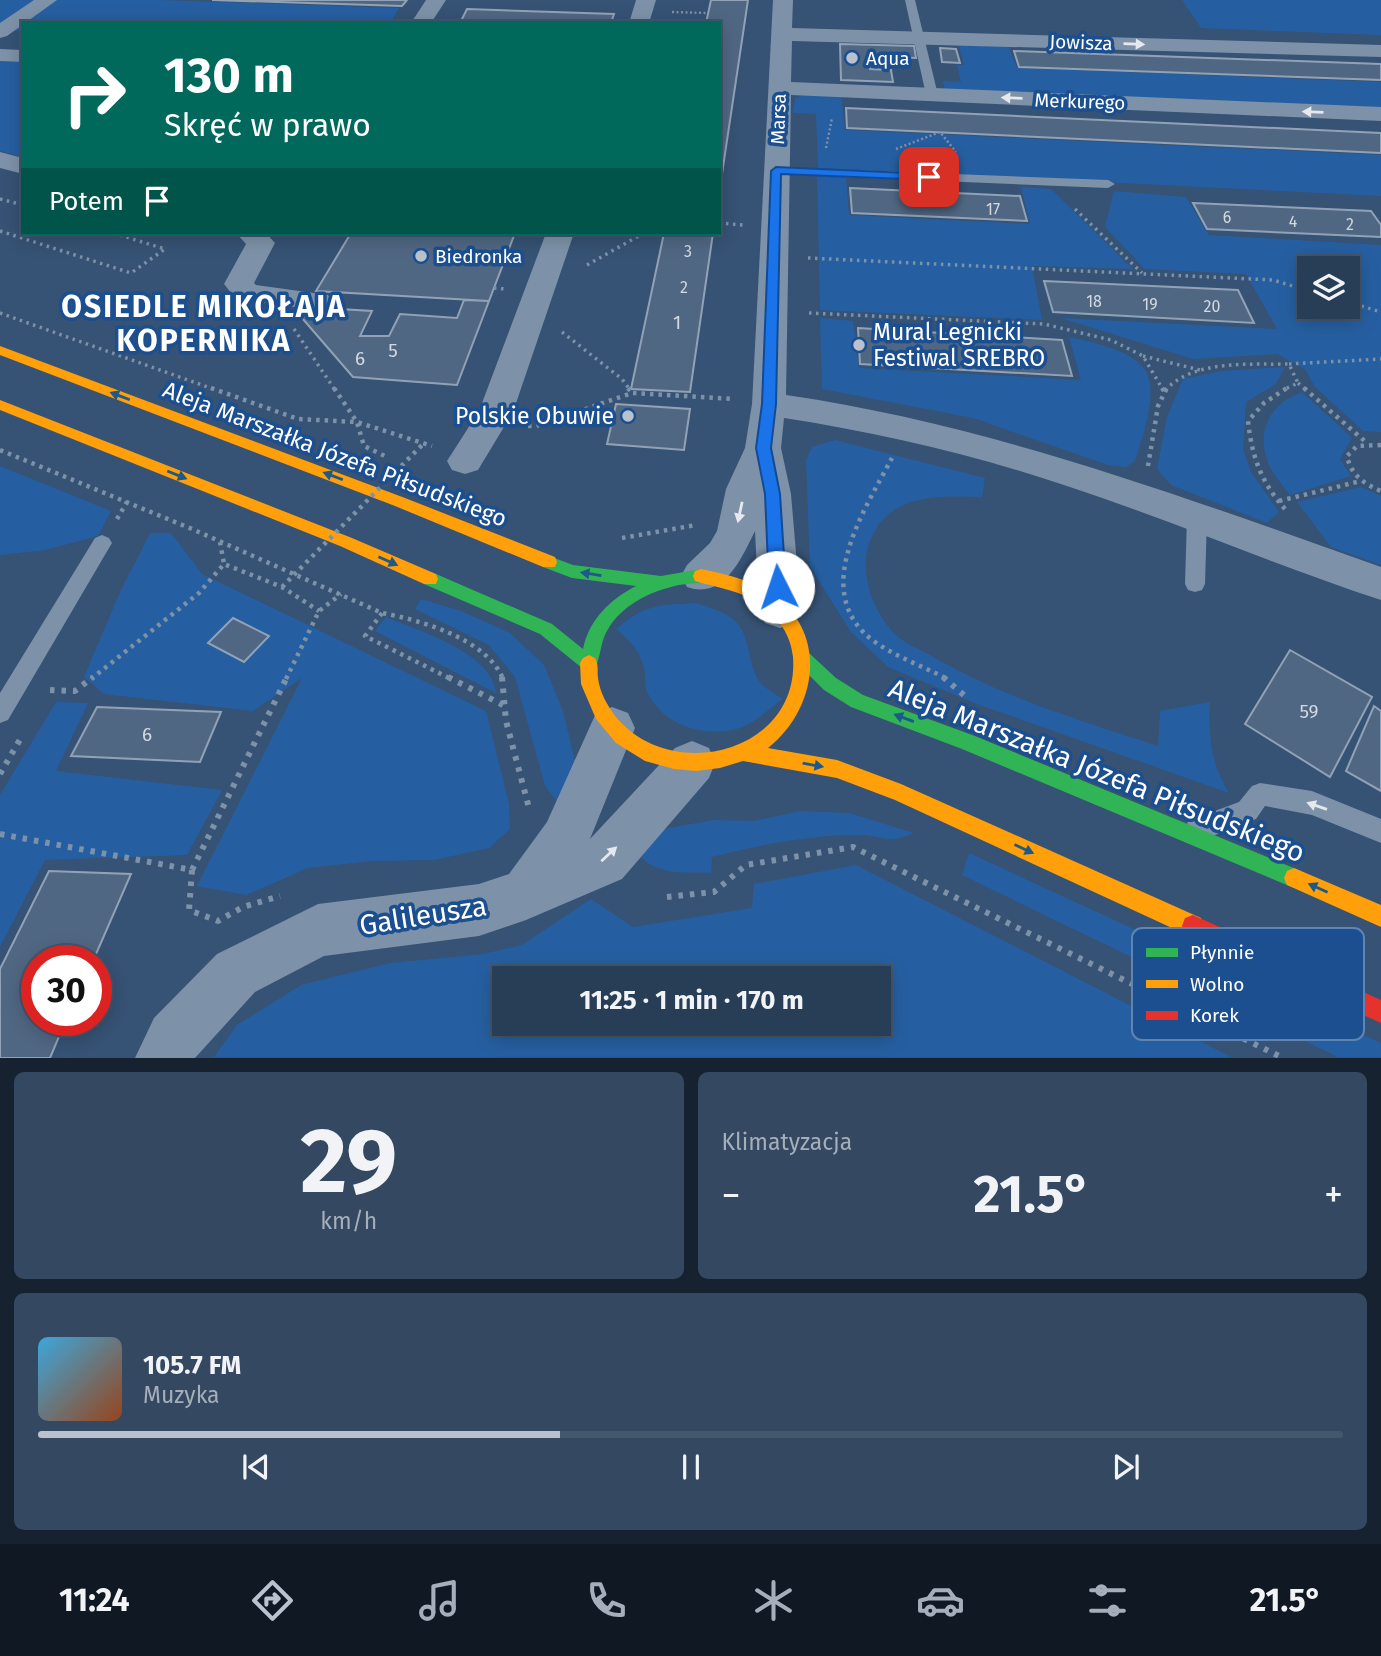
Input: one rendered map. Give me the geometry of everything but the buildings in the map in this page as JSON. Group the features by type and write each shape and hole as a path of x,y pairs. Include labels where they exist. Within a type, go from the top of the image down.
{"street":[{"path":"0,32 47,0"},
{"path":"422,21 436,0"},
{"path":"640,21 646,0"},
{"name":"Marsa","path":"780,611 772,494 754,402 771,312 783,0"},
{"name":"Jowisza","path":"780,34 1381,51"},
{"path":"0,55 21,56"},
{"name":"Merkurego","path":"779,88 1381,114"},
{"path":"0,160 21,165"},
{"path":"252,235 261,243 239,284 247,293 317,301"},
{"path":"465,461 496,412 559,235"},
{"name":"Aleja Marszałka Józefa Piłsudskiego","path":"0,350 387,497 572,571 659,582"},
{"path":"754,402 826,411 995,450 1143,497 1381,583"},
{"path":"0,405 346,542 546,629 588,663"},
{"name":"Marsa","path":"701,576 724,554 736,531 745,489 763,448"},
{"path":"701,576 730,581 757,593 780,611 795,632 803,658 803,685 793,712 773,735 746,753 720,761 692,763 661,758 634,746 612,728 598,708 589,686 588,663 595,636 610,612 632,594 659,582 701,576"},
{"name":"Aleja Marszałka Józefa Piłsudskiego","path":"803,658 830,684 858,701 981,747 1191,833 1381,916"},
{"path":"526,894 565,839 612,728"},
{"path":"746,753 837,769 901,793 1197,928"},
{"name":"Galileusza","path":"169,1048 236,973 318,930 479,910 526,894 604,861 692,763"},
{"path":"1364,1004 1381,1012"}],"lane":[{"path":"910,0 932,95"},
{"path":"776,171 1108,184"},
{"path":"1195,584 1197,517"},
{"path":"0,713 102,543"},
{"path":"1191,833 1247,811 1260,794 1312,803 1381,831"}],"path":[{"path":"1047,182 1143,274"},
{"path":"0,198 21,204"},
{"path":"0,231 131,273 165,248 120,235"},
{"path":"632,393 622,379 536,300 642,235"},
{"path":"772,256 1273,280 1297,287"},
{"path":"286,298 282,313 357,422 364,446 411,467"},
{"path":"1360,306 1381,312"},
{"path":"771,312 1044,324 1111,341 1143,356 1202,370"},
{"path":"0,313 298,419 357,422 432,446"},
{"path":"1143,356 1164,391"},
{"path":"1143,497 1154,425 1164,391 1184,375 1213,367 1381,359"},
{"path":"1289,364 1298,383 1368,443"},
{"path":"1287,511 1252,460 1248,421 1262,402 1278,391 1298,383"},
{"path":"489,423 536,426 632,393 754,402"},
{"path":"905,428 846,547 841,569 844,597 856,620 872,639 902,660 956,684 968,701"},
{"path":"282,587 424,443"},
{"path":"1381,445 1357,445 1347,456 1353,472 1362,481 1381,491"},
{"path":"0,450 382,613 407,617 478,649 491,659 506,686 503,705 529,808"},
{"path":"1279,501 1362,481"},
{"path":"609,540 693,526 721,507 741,509"},
{"path":"43,702 50,690 75,691 200,593 224,564 220,542"},
{"path":"224,564 282,587 319,611"},
{"path":"0,834 191,870 319,611 341,594"},
{"path":"382,613 365,636 503,705"},
{"path":"0,774 28,726"},
{"path":"667,897 714,892 746,865 853,847 1132,984"},
{"path":"1246,1040 1283,1058"}],"shaded area":[{"path":"0,0 161,0 399,8 391,21 21,21 21,31 0,30"},
{"path":"1182,0 1381,0 1381,35 1201,28"},
{"path":"958,42 1007,43 1017,68 1381,82 1381,110 945,91 943,81 961,82 957,65 964,65"},
{"path":"0,60 21,61 21,156 0,151"},
{"path":"807,94 841,95 845,130 1381,155 1381,196 818,168 816,114 793,113 795,98"},
{"path":"817,177 846,178 849,215 1030,224 1021,187 1051,189 1133,269 1032,266 1042,320 820,310"},
{"path":"1114,191 1186,197 1209,235 1381,245 1381,432 1363,431 1315,387 1305,369 1277,354 1193,359 1061,318 1277,329 1246,274 1145,269 1105,227"},
{"path":"820,318 853,321 859,368 1081,380 1069,337 1119,351 1143,367 1150,387 1148,413 1135,461 1126,467 1108,465 973,418 822,389"},
{"path":"1285,367 1276,384 1246,402 1243,449 1251,472 1279,512 1267,523 1171,485 1157,469 1167,417 1183,379 1221,371"},
{"path":"1302,392 1352,438 1340,459 1351,476 1290,495 1270,467 1265,451 1265,429 1268,419 1282,403"},
{"path":"835,440 985,478 982,497 935,497 906,504 882,521 873,534 866,560 869,588 880,614 897,636 956,670 1012,695 1158,746 1160,711 1210,702 1212,749 1218,771 1229,793 977,704 888,667 851,632 810,567 806,460 812,447"},
{"path":"0,466 111,511 98,536 45,550 0,555"},
{"path":"1361,487 1381,496 1381,565 1331,547 1297,502"},
{"path":"150,533 171,533 202,574 486,711 509,804 510,829 489,848 434,860 370,861 308,868 246,895 197,886 302,678 253,711 104,694 84,677 120,592"},
{"path":"421,599 461,611 510,633 544,665 563,711 578,773 564,810 545,786 515,677 489,645 415,609"},
{"path":"696,603 722,612 736,622 744,635 760,682 783,699 743,727 724,731 698,730 664,714 647,691 644,666 638,653 616,629 653,607"},
{"path":"386,617 435,637 469,655 492,679 496,693 375,631"},
{"path":"56,702 88,703 56,771 222,790 187,855 45,860 0,947 0,795"},
{"path":"800,811 849,813 914,833 891,839 866,835 838,835 765,845 712,857 711,873 659,868 642,858 635,850 664,829 713,820 754,821"},
{"path":"969,853 1132,928 1132,957 962,875"},
{"path":"856,865 1132,1006 1132,1040 1198,1040 1231,1057 214,1057 237,1025 301,985 390,963 484,954 522,945 591,899 633,927 752,908 754,884"},
{"path":"1364,1035 1381,1043 1381,1057 1338,1057 1303,1040 1364,1040"}],"traffic: fast":[{"path":"549,562 572,571 659,582"},
{"path":"589,663 593,642 612,610 644,589 681,578 701,576"},
{"path":"430,579 546,629 588,663"},
{"path":"803,658 830,684 857,701 968,742 1294,878"}],"traffic: slow":[{"path":"0,350 400,502 549,562"},
{"path":"0,405 346,542 430,579"},
{"path":"589,663 590,684 602,713 623,737 642,750 663,758 696,762 733,756 757,745 785,719 794,703 803,668 801,650 795,632 777,607 736,584 701,576"},
{"path":"746,753 837,769 901,793 1193,926"},
{"path":"1294,878 1381,916"}],"traffic: jam":[{"path":"1193,926 1197,928"},
{"path":"1364,1004 1381,1012"}],"place":[{"name":"Aqua","path":"852,58"},
{"name":"Biedronka","path":"421,256"},
{"name":"Mural Legnicki Festiwal SREBRO","path":"859,345"},
{"name":"Polskie Obuwie","path":"628,416"}],"district":[{"name":"OSIEDLE MIKOŁAJA KOPERNIKA","path":"204,324"}],"route":[{"path":"778,587 772,494 763,448 769,404 776,171 929,177"}]}
